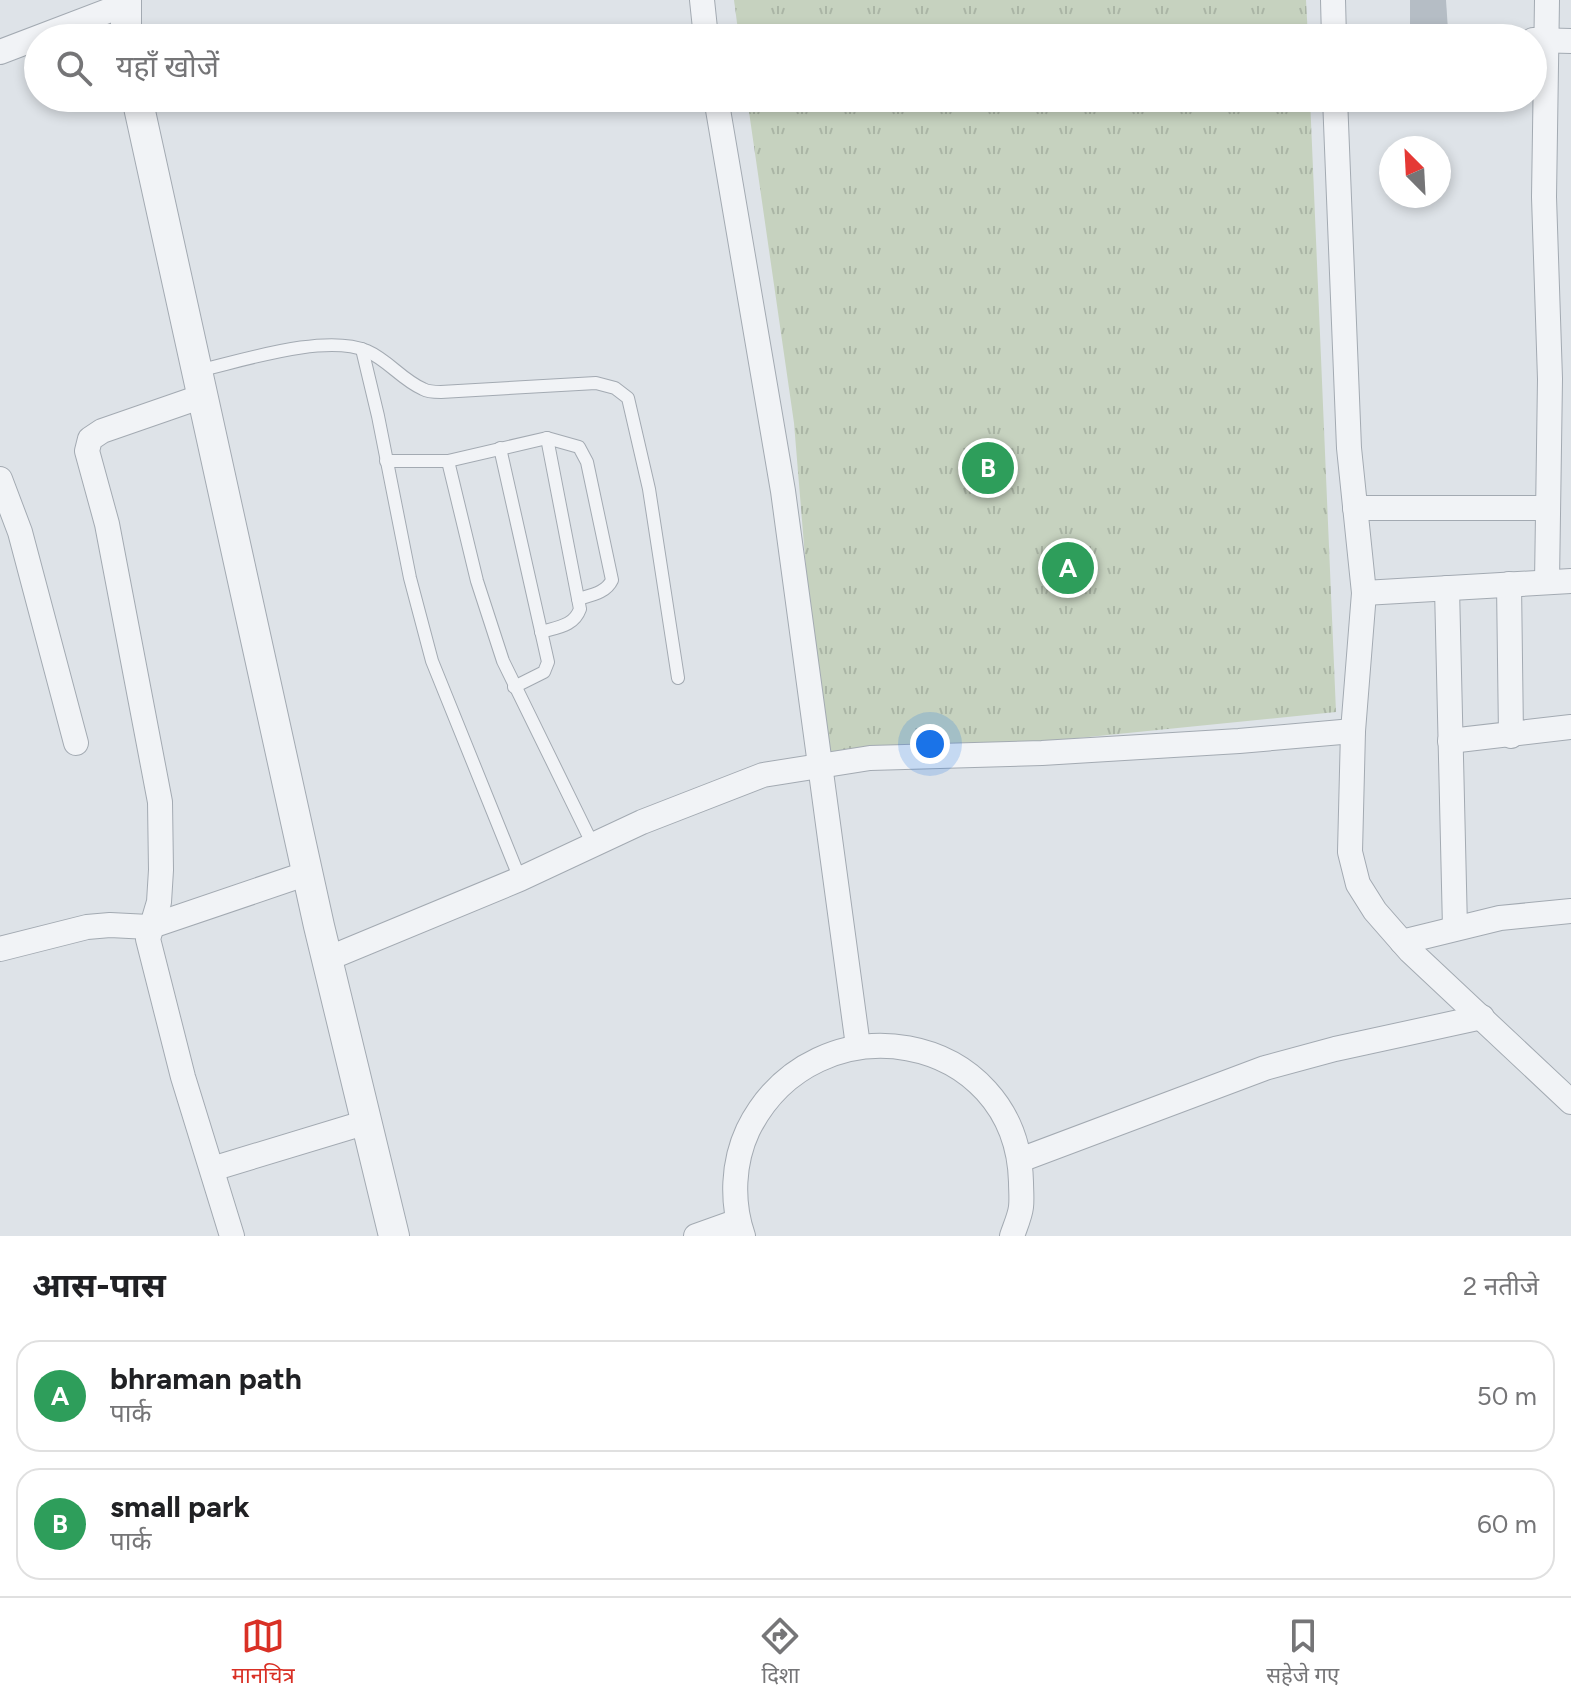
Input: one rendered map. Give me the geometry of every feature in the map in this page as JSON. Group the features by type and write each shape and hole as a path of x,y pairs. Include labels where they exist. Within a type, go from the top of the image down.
{"street":[{"path":"702,0 705,24"},
{"path":"1333,0 1334,24"},
{"path":"1364,593 1559,581 1548,508 1550,379 1544,197 1550,41 1547,0"},
{"path":"71,24 126,2 126,24"},
{"path":"0,52 24,42"},
{"path":"140,112 327,959 394,1236"},
{"path":"718,112 783,491 858,1046"},
{"path":"1336,112 1348,417 1364,593 1353,731 1350,852 1358,884 1375,911 1402,942 1571,1102"},
{"path":"200,383 102,431 90,439 87,451 107,524 160,802 159,902 149,927 148,939 172,1038 232,1236"},
{"path":"0,479 20,532 76,743"},
{"path":"1355,508 1548,508"},
{"path":"1509,584 1511,736"},
{"path":"1447,588 1455,928"},
{"path":"1450,741 1571,727"},
{"path":"327,959 520,879 728,787 763,775 870,758 1058,753 1353,731"},
{"path":"0,949 87,927 149,927 308,873"},
{"path":"1402,942 1500,918 1571,911"},
{"path":"1020,1160 1265,1068 1335,1049 1482,1017"},
{"path":"696,1236 741,1229 735,1182 742,1143 759,1108 786,1078 820,1057 858,1046 889,1045 920,1051 948,1062 974,1080 995,1103 1011,1130 1020,1160 1021,1207 1012,1236"},
{"path":"212,1169 367,1122"}],"lane":[{"path":"200,383 317,345 343,345 380,357 424,390 441,392 596,383 615,388 628,398 649,489 678,678"},
{"path":"362,349 410,578 432,661 520,879"},
{"path":"386,461 448,461 547,438 579,447 587,462 612,580 602,592 578,599"},
{"path":"541,632 568,624 577,618 580,609 547,438"},
{"path":"500,448 548,662 544,672 514,687"},
{"path":"448,461 477,581 503,661 593,845"}],"green space":[{"path":"734,0 1306,0 1307,24 737,24"},
{"path":"749,112 1311,112 1336,712 822,764 794,423"}],"building":[{"path":"1410,0 1446,0 1448,24 1410,24"}],"place":[{"name":"small park","path":"988,468"},
{"name":"bhraman path","path":"1068,568"}]}
